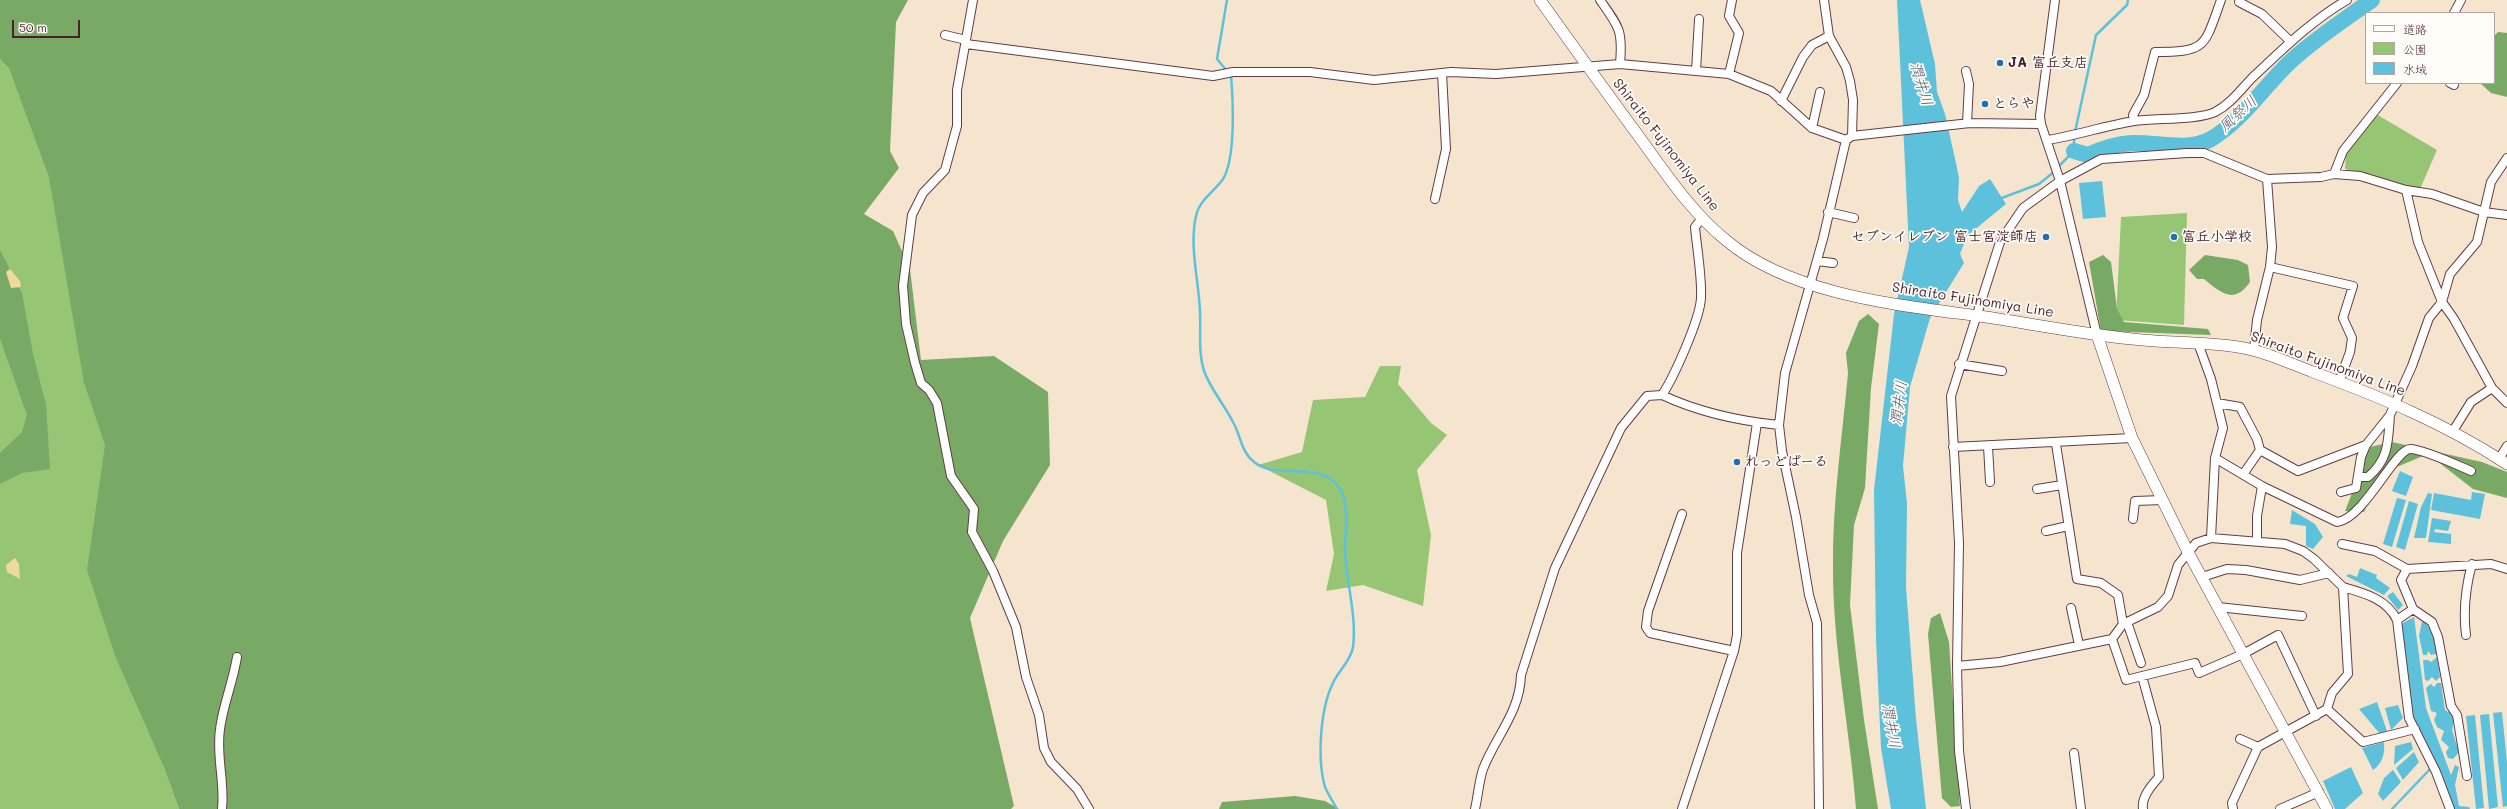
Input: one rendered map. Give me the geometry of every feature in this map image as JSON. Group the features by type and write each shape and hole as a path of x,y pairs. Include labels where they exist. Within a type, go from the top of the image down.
{"main road":[{"name":"Shiraito Fujinomiya Line","path":"1540,0 1666,174 1702,218 1728,242 1753,259 1811,284 1864,297 2097,335 2198,343 2254,350 2394,402 2453,431 2503,461"},
{"path":"2097,335 2132,438 2188,552 2327,809"}],"street":[{"path":"973,0 957,90 956,126 945,170 923,193 912,215 902,286 906,324 921,382 929,390 937,403 951,476 974,510 972,532 993,571 1016,627 1026,677 1039,715 1044,748 1051,762 1077,789 1089,809"},
{"path":"1600,0 1620,28 1622,42 1620,64"},
{"path":"1729,74 1739,32 1729,16 1732,0"},
{"path":"1819,809 1817,623 1809,595 1796,517 1782,451 1779,425 1785,373 1824,237 1828,212 1849,138 1853,100 1850,81 1846,67 1829,36 1824,0"},
{"path":"2055,0 2040,116 2041,124 2048,140 2060,181 2097,335"},
{"path":"2134,121 2133,115 2144,96 2155,52 2190,51 2199,46 2210,31 2221,0"},
{"path":"2048,140 2079,134 2100,126 2134,121 2203,116 2214,112 2231,102 2291,42 2324,14 2347,0"},
{"path":"2455,12 2461,0"},
{"path":"2239,2 2262,14 2291,42"},
{"path":"1696,71 1699,19"},
{"path":"945,34 966,42 1213,76 1234,72 1310,72 1374,80 1442,73 1496,74 1620,64 1729,74 1771,91 1812,128 1849,138 1889,131 1967,123 2041,124"},
{"path":"1782,101 1803,56 1812,45 1829,36"},
{"path":"1966,71 1968,84 1967,123"},
{"path":"1435,199 1446,149 1442,73"},
{"path":"2334,174 2343,151 2396,84"},
{"path":"1812,128 1820,92"},
{"path":"1966,809 1958,751 1957,666 1959,543 1951,396 1973,315 2000,242 2007,229 2023,208 2060,181 2101,159 2188,153 2204,154 2267,179 2321,177 2334,174 2360,176 2406,190 2432,194 2484,212 2507,215"},
{"path":"2359,477 2368,477 2384,460 2388,447 2390,415 2394,402 2412,366 2429,318 2442,302 2450,274 2477,242 2491,182 2507,158"},
{"path":"2254,350 2257,320 2270,267 2272,247 2267,179"},
{"path":"2406,190 2418,242 2442,302 2454,319 2492,388 2507,403"},
{"path":"1828,212 1854,218"},
{"path":"1662,395 1669,384 1694,323 1701,299 1695,227 1702,218"},
{"path":"1814,238 1824,237"},
{"path":"1817,261 1833,263"},
{"path":"2270,267 2353,286 2343,318 2352,338 2350,352 2339,382"},
{"path":"2198,343 2223,428 2215,458 2211,538"},
{"path":"1959,364 2002,371"},
{"path":"2453,431 2471,402 2492,388"},
{"path":"1475,809 1483,769 1511,718 1521,692 1521,675 1555,568 1621,428 1647,396 1662,395 1678,402 1757,423 1779,425"},
{"path":"2216,403 2240,407 2258,439 2260,450 2244,473"},
{"path":"2341,492 2356,488 2359,477 2361,457 2366,445 2390,415"},
{"path":"1682,809 1734,651 1737,635 1738,553 1757,423"},
{"path":"1953,447 2056,444 2132,438"},
{"path":"2056,444 2077,579 2100,583 2118,595 2125,623 2141,663"},
{"path":"2260,450 2298,471 2366,445"},
{"path":"1988,446 1990,482"},
{"path":"2503,461 2507,446"},
{"path":"2215,458 2244,473 2262,486 2336,522 2344,521 2351,515 2384,479 2398,456 2410,449 2471,470"},
{"path":"2037,489 2062,485"},
{"path":"2257,542 2257,516 2262,486"},
{"path":"2133,519 2135,501 2163,500"},
{"path":"1682,514 1648,611 1646,627 1650,633 1734,651"},
{"path":"2046,531 2068,526"},
{"path":"1957,666 2000,662 2112,639 2125,623 2158,607 2168,596 2178,565 2196,544 2211,538 2285,544 2303,551 2343,587 2373,596 2394,614 2397,620 2409,718 2436,772 2450,809"},
{"path":"2342,544 2375,551 2407,569 2472,564 2491,564 2507,569"},
{"path":"2466,635 2464,612 2466,586 2472,564"},
{"path":"2202,577 2227,569 2246,570 2300,580 2329,573"},
{"path":"2407,569 2401,580 2413,609 2432,622 2438,637 2451,706 2457,715 2467,776"},
{"path":"2233,809 2232,803 2258,747 2327,709 2332,693 2348,674 2343,587"},
{"path":"2218,607 2302,616"},
{"path":"2071,608 2079,645"},
{"path":"2397,620 2413,609"},
{"path":"2112,639 2126,680 2195,664 2199,673 2243,654 2278,635 2316,716"},
{"path":"222,809 219,746 220,728 234,680 237,657"},
{"path":"2142,676 2156,727 2159,777 2149,790 2143,805 2143,809"},
{"path":"2327,709 2363,742 2415,729"},
{"path":"2240,739 2258,747"},
{"path":"2074,753 2081,809"},
{"path":"2283,808 2319,792"}],"green space":[{"path":"0,0 103,153 163,765 179,809 0,809"},
{"path":"0,0 908,0 896,22 890,151 899,168 864,214 893,231 910,269 921,360 994,356 1048,392 1050,465 1003,541 970,618 1014,806 1011,809 179,809 163,765 116,658 87,570 105,445 84,383 49,177 9,68 0,59"},
{"path":"2498,32 2507,33 2507,97 2491,93 2481,84 2495,84 2495,35"},
{"path":"2376,114 2437,150 2420,189 2345,169 2346,152"},
{"path":"2187,213 2184,325 2116,320 2121,217"},
{"path":"0,250 22,293 33,354 46,405 50,469 22,473 0,484 0,453 22,432 27,415 0,339"},
{"path":"2103,255 2111,262 2117,309 2124,322 2208,329 2211,335 2101,331 2089,262"},
{"path":"2205,255 2238,260 2248,265 2250,282 2244,289 2233,295 2216,289 2204,279 2197,279 2189,270"},
{"path":"1868,314 1879,324 1871,388 1865,488 1854,525 1850,605 1864,720 1878,809 1856,809 1836,630 1833,546 1836,497 1848,373 1846,353 1859,321"},
{"path":"1380,366 1401,366 1398,384 1431,423 1447,435 1417,470 1431,535 1423,606 1363,585 1326,591 1334,554 1326,500 1258,465 1302,452 1313,400 1365,397"},
{"path":"2392,442 2482,462 2507,472 2507,498 2473,489 2428,454 2382,473 2364,512 2345,511 2370,447"},
{"path":"1940,613 1949,642 1960,806 1951,807 1942,798 1928,634 1931,618"},
{"path":"1295,796 1325,801 1339,809 1219,809 1222,802"}],"sand":[{"path":"10,269 20,281 21,287 11,288 6,272"},
{"path":"15,558 19,564 20,579 7,572 6,565"}],"water":[{"name":"潤井川","path":"1897,0 1920,0 1935,64 1937,92 1945,114 1959,178 1958,200 1962,212 1979,186 1990,179 2006,204 1967,236 1960,254 1964,263 1930,318 1910,387 1903,466 1907,503 1906,587 1916,719 1926,809 1891,809 1881,748 1876,640 1874,490 1894,314 1909,247"},
{"path":"2102,181 2106,217 2083,219 2079,183"},
{"path":"2400,471 2413,477 2406,496 2392,491"},
{"path":"2472,492 2485,494 2480,519 2431,510 2434,493 2471,500"},
{"path":"2428,493 2432,494 2426,538 2414,538 2421,507"},
{"path":"2397,498 2406,500 2392,547 2383,544"},
{"path":"2409,501 2418,504 2405,550 2396,547"},
{"path":"2292,510 2315,524 2323,537 2313,549 2306,546 2306,526 2290,524"},
{"path":"2432,518 2451,521 2448,531 2435,529 2434,532 2451,534 2451,544 2428,542"},
{"path":"2360,568 2377,575 2376,578 2390,588 2384,595 2346,576 2349,574 2357,577"},
{"path":"2393,592 2403,605 2398,610 2387,596"},
{"path":"2414,617 2426,708 2451,775 2455,765 2459,767 2455,785 2459,806 2469,807 2470,809 2452,809 2411,716 2401,624"},
{"path":"2422,621 2429,627 2434,635 2437,649 2436,654 2431,655 2428,651 2427,655 2423,655 2419,636"},
{"path":"2437,657 2440,677 2436,681 2432,677 2428,681 2425,680 2423,660 2428,660 2431,662"},
{"path":"2437,683 2441,683 2445,710 2448,712 2449,709 2454,721 2452,730 2459,752 2453,759 2448,758 2446,752 2449,747 2441,740 2444,731 2437,727 2434,720 2437,713 2431,711 2426,688 2431,684 2434,687"},
{"path":"2377,702 2387,731 2380,734 2359,709"},
{"path":"2398,705 2403,718 2391,730 2385,708"},
{"path":"2502,712 2507,762 2507,806 2503,807 2493,713"},
{"path":"2489,714 2498,807 2489,809 2480,715"},
{"path":"2475,715 2484,808 2476,809 2466,716"},
{"path":"2384,742 2383,758 2373,770 2362,748"},
{"path":"2411,742 2413,749 2394,765 2395,746"},
{"path":"2414,752 2419,762 2403,780 2396,768"},
{"path":"2351,767 2363,793 2345,809 2335,809 2323,781"},
{"path":"2393,770 2401,782 2383,801 2378,794 2384,778"}],"waterway":[{"path":"1227,0 1217,59 1227,71"},
{"path":"2075,132 2096,35 2127,5 2128,0"},
{"name":"風祭川","path":"2074,151 2088,155 2120,144 2141,143 2183,146 2202,143 2211,139 2223,131 2243,113 2291,61 2330,29 2372,0"},
{"path":"1231,75 1233,128 1227,170 1220,183 1200,205 1194,228 1194,252 1199,300 1202,364 1214,391 1236,427 1246,454 1254,462 1265,468 1319,474 1330,479 1340,488 1345,504 1345,550 1354,623 1353,647 1350,657 1335,679 1329,694 1325,706 1321,735 1321,763 1325,787 1337,809"},
{"path":"2058,167 2074,151 2074,137"},
{"path":"1999,199 2039,184 2055,171"},
{"path":"2392,809 2432,767"}],"place":[{"name":"JA 富丘支店","path":"2000,63"},
{"name":"とらや","path":"1985,104"},
{"name":"セブンイレブン 富士宮淀師店","path":"2046,237"},
{"name":"富丘小学校","path":"2174,237"},
{"name":"れっどぱーる","path":"1737,462"}]}
